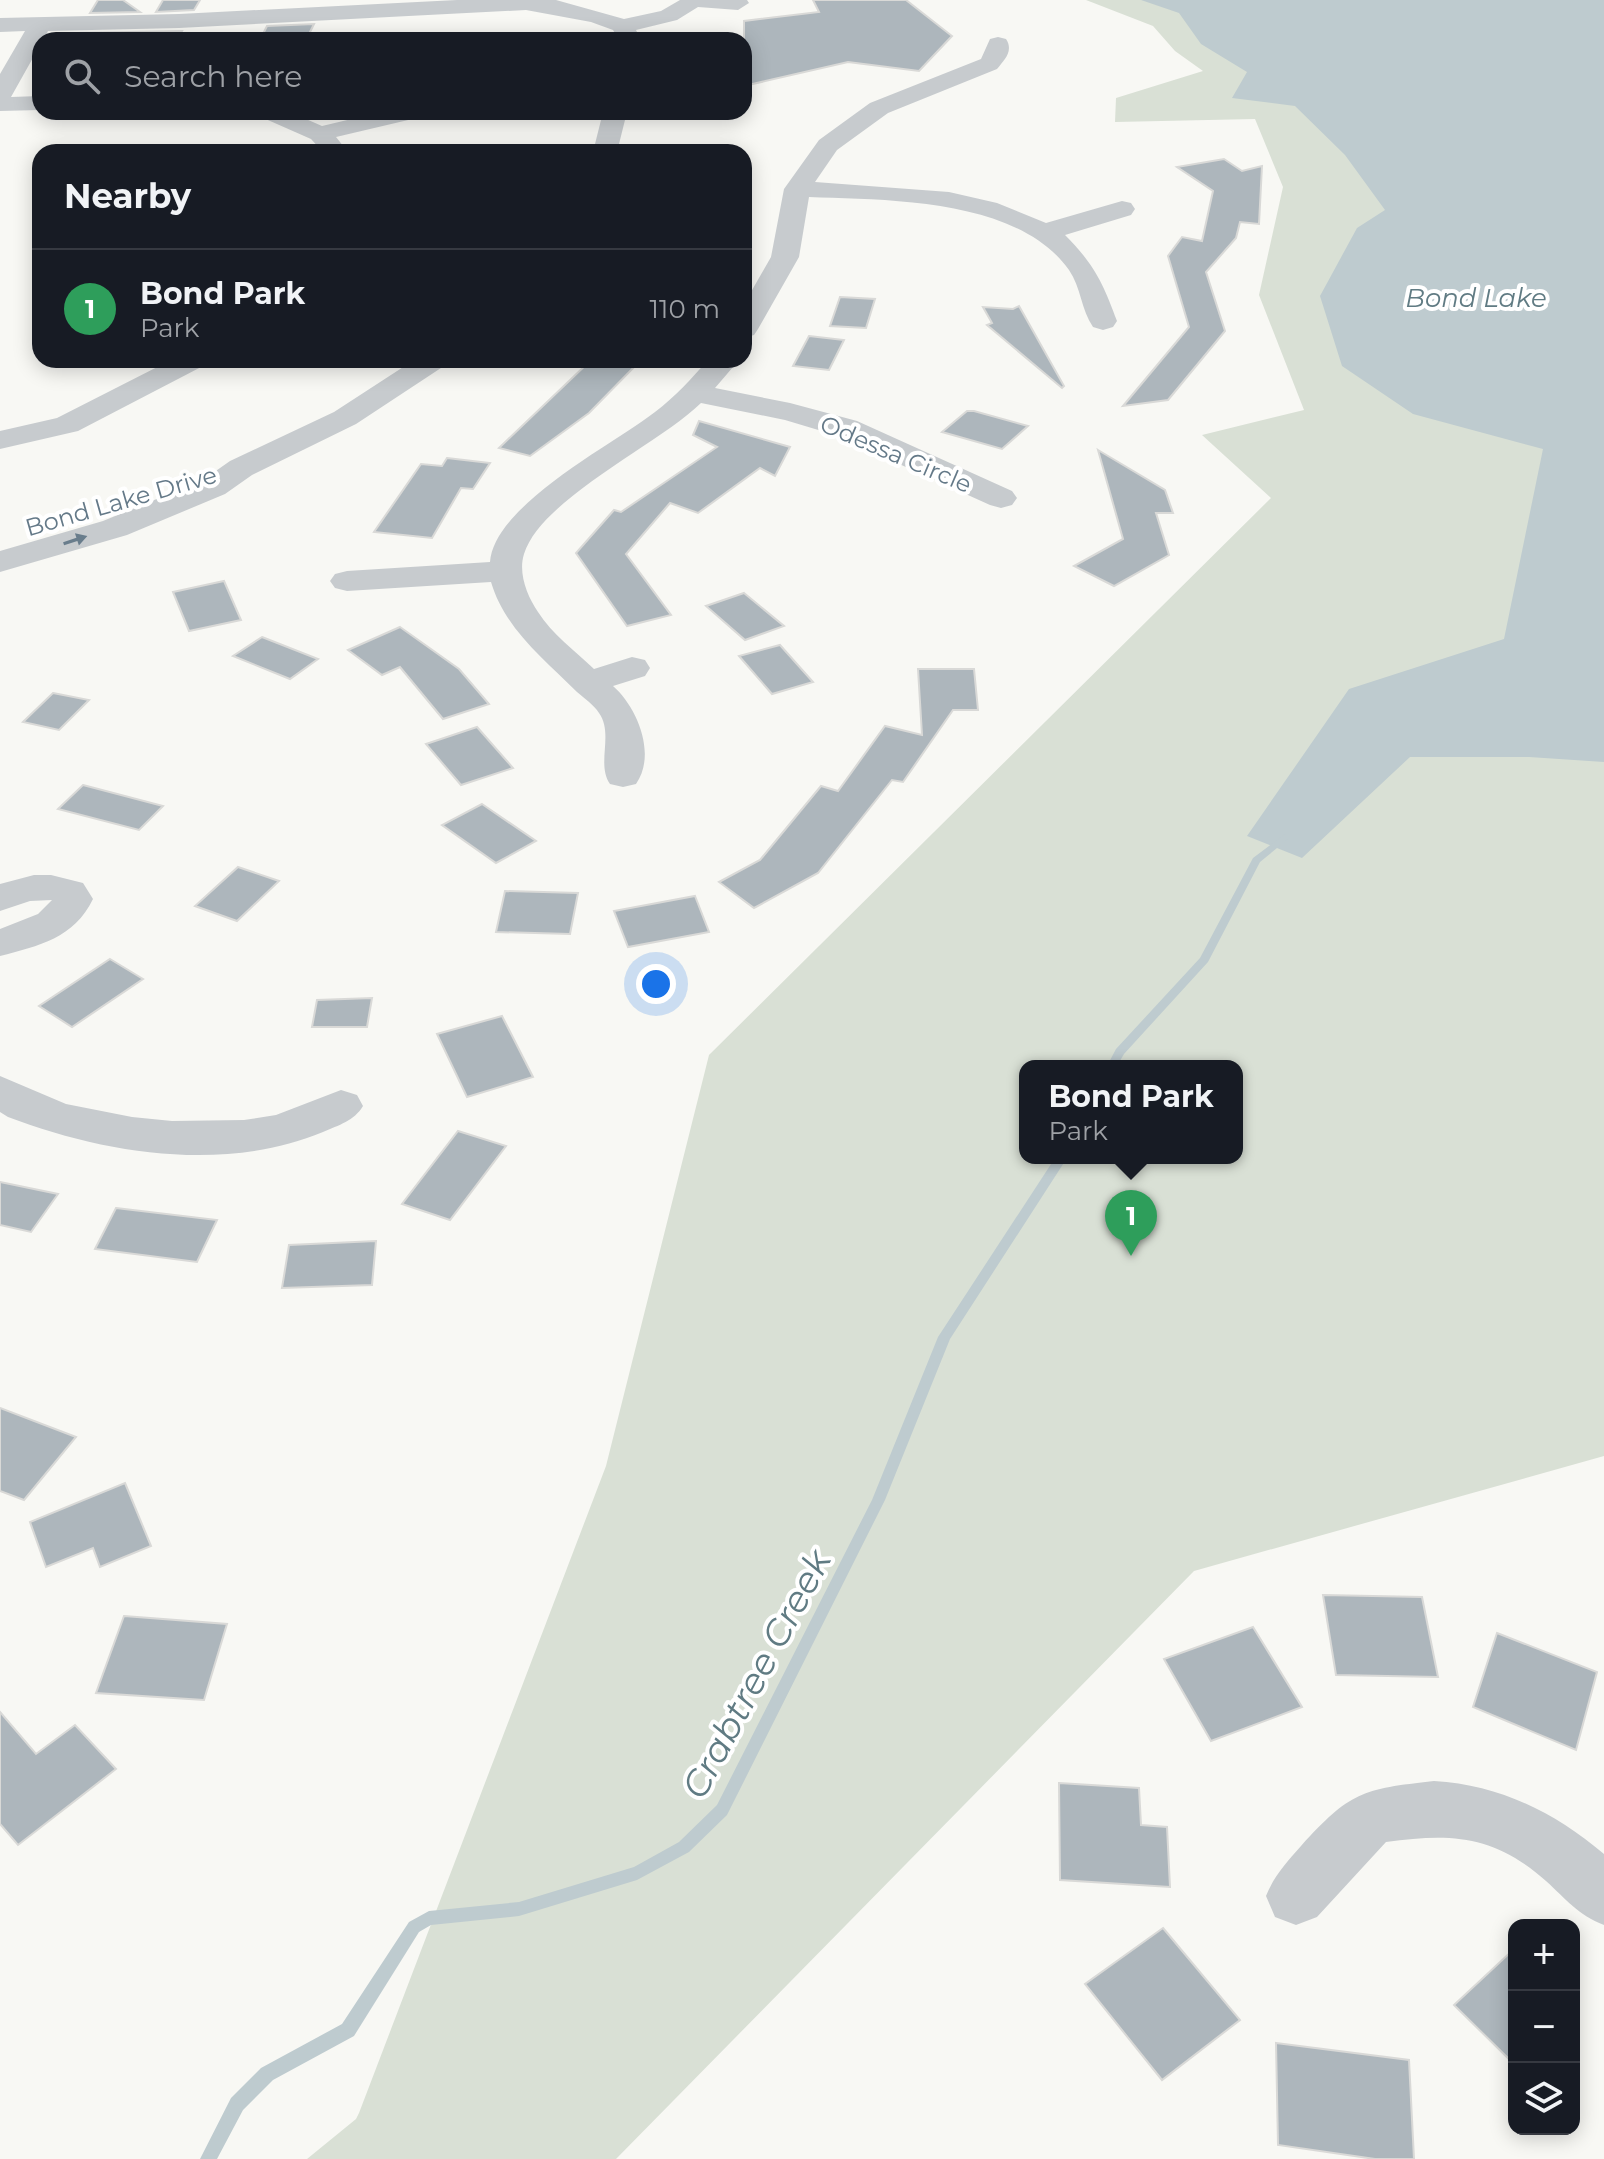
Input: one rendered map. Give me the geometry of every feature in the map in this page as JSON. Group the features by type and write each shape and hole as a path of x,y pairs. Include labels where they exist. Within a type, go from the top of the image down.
{"street":[{"path":"629,32 683,10 695,0 738,3"},
{"path":"11,18 40,24 239,9 526,3 574,8 624,32"},
{"path":"35,32 40,24"},
{"path":"0,95 32,38"},
{"path":"757,282 785,257 797,189 828,145 867,105 989,64 997,54 998,44"},
{"path":"0,104 32,103"},
{"path":"285,120 328,143 390,120"},
{"path":"607,144 613,120"},
{"path":"797,189 942,200 996,213 1045,232 1081,266 1103,321"},
{"path":"1045,232 1122,209"},
{"path":"0,440 67,425 177,368"},
{"name":"Bond Lake Drive","path":"0,534 116,505 241,468 345,418 422,368"},
{"path":"623,776 625,741 619,712 540,641 510,598 504,571 510,548 532,515 552,496 664,420 696,393 717,368"},
{"name":"Odessa Circle","path":"696,393 790,412 846,428 1001,498"},
{"name":"Bond Lake Drive","path":"0,562 115,528 214,487 241,468"},
{"path":"347,581 504,571"},
{"path":"589,682 632,668"},
{"path":"0,898 24,889 55,886 69,892 73,899 69,910 59,919 42,929 0,943"},
{"path":"0,1091 29,1110 70,1121 114,1130 222,1139 274,1132 341,1106"},
{"path":"1296,1896 1370,1819 1441,1806 1468,1809 1537,1838 1581,1871 1604,1896"}],"shaded area":[{"path":"1086,0 1604,0 1604,1456 1194,1571 616,2159 307,2159 356,2119 359,2113 606,1466 709,1055 1271,498 1202,435 1304,410 1259,295 1283,187 1255,119 1115,122 1116,98 1203,71 1175,51 1153,26"}],"water":[{"name":"Bond Lake","path":"1141,0 1604,0 1604,762 1529,757 1410,757 1302,858 1247,836 1349,689 1504,639 1543,449 1413,414 1342,366 1320,296 1357,228 1385,210 1345,155 1295,106 1232,98 1247,72 1201,44 1179,13"}],"building":[{"path":"98,0 123,0 140,12 90,13"},
{"path":"163,0 200,0 194,10 156,12"},
{"path":"813,0 906,0 952,36 919,71 848,62 752,84 752,32 744,32 744,21 819,12"},
{"path":"314,24 310,32 264,32 267,26"},
{"path":"1224,159 1242,171 1262,166 1259,224 1240,222 1236,238 1206,272 1225,331 1168,400 1123,406 1189,327 1168,256 1182,237 1202,241 1213,191 1177,167"},
{"path":"840,297 875,299 866,328 830,326"},
{"path":"1019,306 1064,386 1062,388 987,325 992,323 983,307 1013,309"},
{"path":"809,336 844,340 829,370 793,366"},
{"path":"583,368 633,368 589,413 530,456 499,448"},
{"path":"967,411 1028,426 1002,449 942,432"},
{"path":"699,421 790,447 775,476 760,468 698,513 670,503 626,554 671,615 627,626 576,553 614,510 621,512 717,447 693,435"},
{"path":"1098,450 1165,490 1173,513 1156,513 1169,555 1114,586 1074,566 1123,539"},
{"path":"447,458 490,463 473,489 461,488 432,538 374,532 421,464 442,466"},
{"path":"224,581 241,620 189,631 173,592"},
{"path":"744,593 784,626 745,640 706,606"},
{"path":"400,627 459,669 489,704 443,719 400,667 382,675 348,650"},
{"path":"262,637 318,659 290,679 233,656"},
{"path":"780,645 813,682 772,694 739,656"},
{"path":"918,669 974,669 978,710 953,710 903,782 892,780 818,873 754,908 719,882 760,860 821,786 838,791 885,726 922,735"},
{"path":"53,693 89,700 59,730 23,722"},
{"path":"477,727 513,768 461,785 426,744"},
{"path":"83,785 163,806 139,830 58,809"},
{"path":"482,804 536,841 496,863 442,825"},
{"path":"238,867 279,881 237,921 195,906"},
{"path":"505,891 578,893 570,934 496,932"},
{"path":"695,896 709,932 628,947 614,911"},
{"path":"110,959 143,979 72,1027 39,1006"},
{"path":"372,998 367,1027 312,1027 317,1000"},
{"path":"502,1016 533,1077 467,1097 437,1034"},
{"path":"458,1131 506,1146 450,1220 402,1204"},
{"path":"0,1182 58,1194 31,1232 0,1225"},
{"path":"116,1208 217,1220 197,1262 95,1249"},
{"path":"376,1241 372,1285 282,1288 289,1245"},
{"path":"0,1408 76,1437 24,1500 0,1491"},
{"path":"125,1483 151,1546 100,1567 93,1548 46,1567 30,1522"},
{"path":"1323,1595 1422,1597 1438,1677 1336,1675"},
{"path":"124,1616 227,1624 204,1700 96,1693"},
{"path":"1253,1627 1302,1707 1211,1741 1164,1659"},
{"path":"1497,1633 1597,1672 1576,1750 1473,1707"},
{"path":"0,1712 36,1754 75,1725 116,1769 18,1845 0,1824"},
{"path":"1059,1783 1139,1788 1141,1825 1167,1827 1170,1887 1060,1880"},
{"path":"1163,1928 1240,2020 1162,2080 1085,1984"},
{"path":"1508,1955 1508,2058 1454,2005"},
{"path":"1276,2043 1409,2060 1414,2159 1375,2159 1278,2145"}],"waterway":[{"name":"Crabtree Creek","path":"1115,1060 1204,960 1256,860 1285,837"},
{"name":"Crabtree Creek","path":"208,2159 237,2104 267,2074 348,2030 414,1927 429,1918 519,1909 637,1873 684,1847 722,1810 878,1500 944,1337 1057,1164"}],"place":[{"name":"Bond Park","path":"1131,1256"}]}
